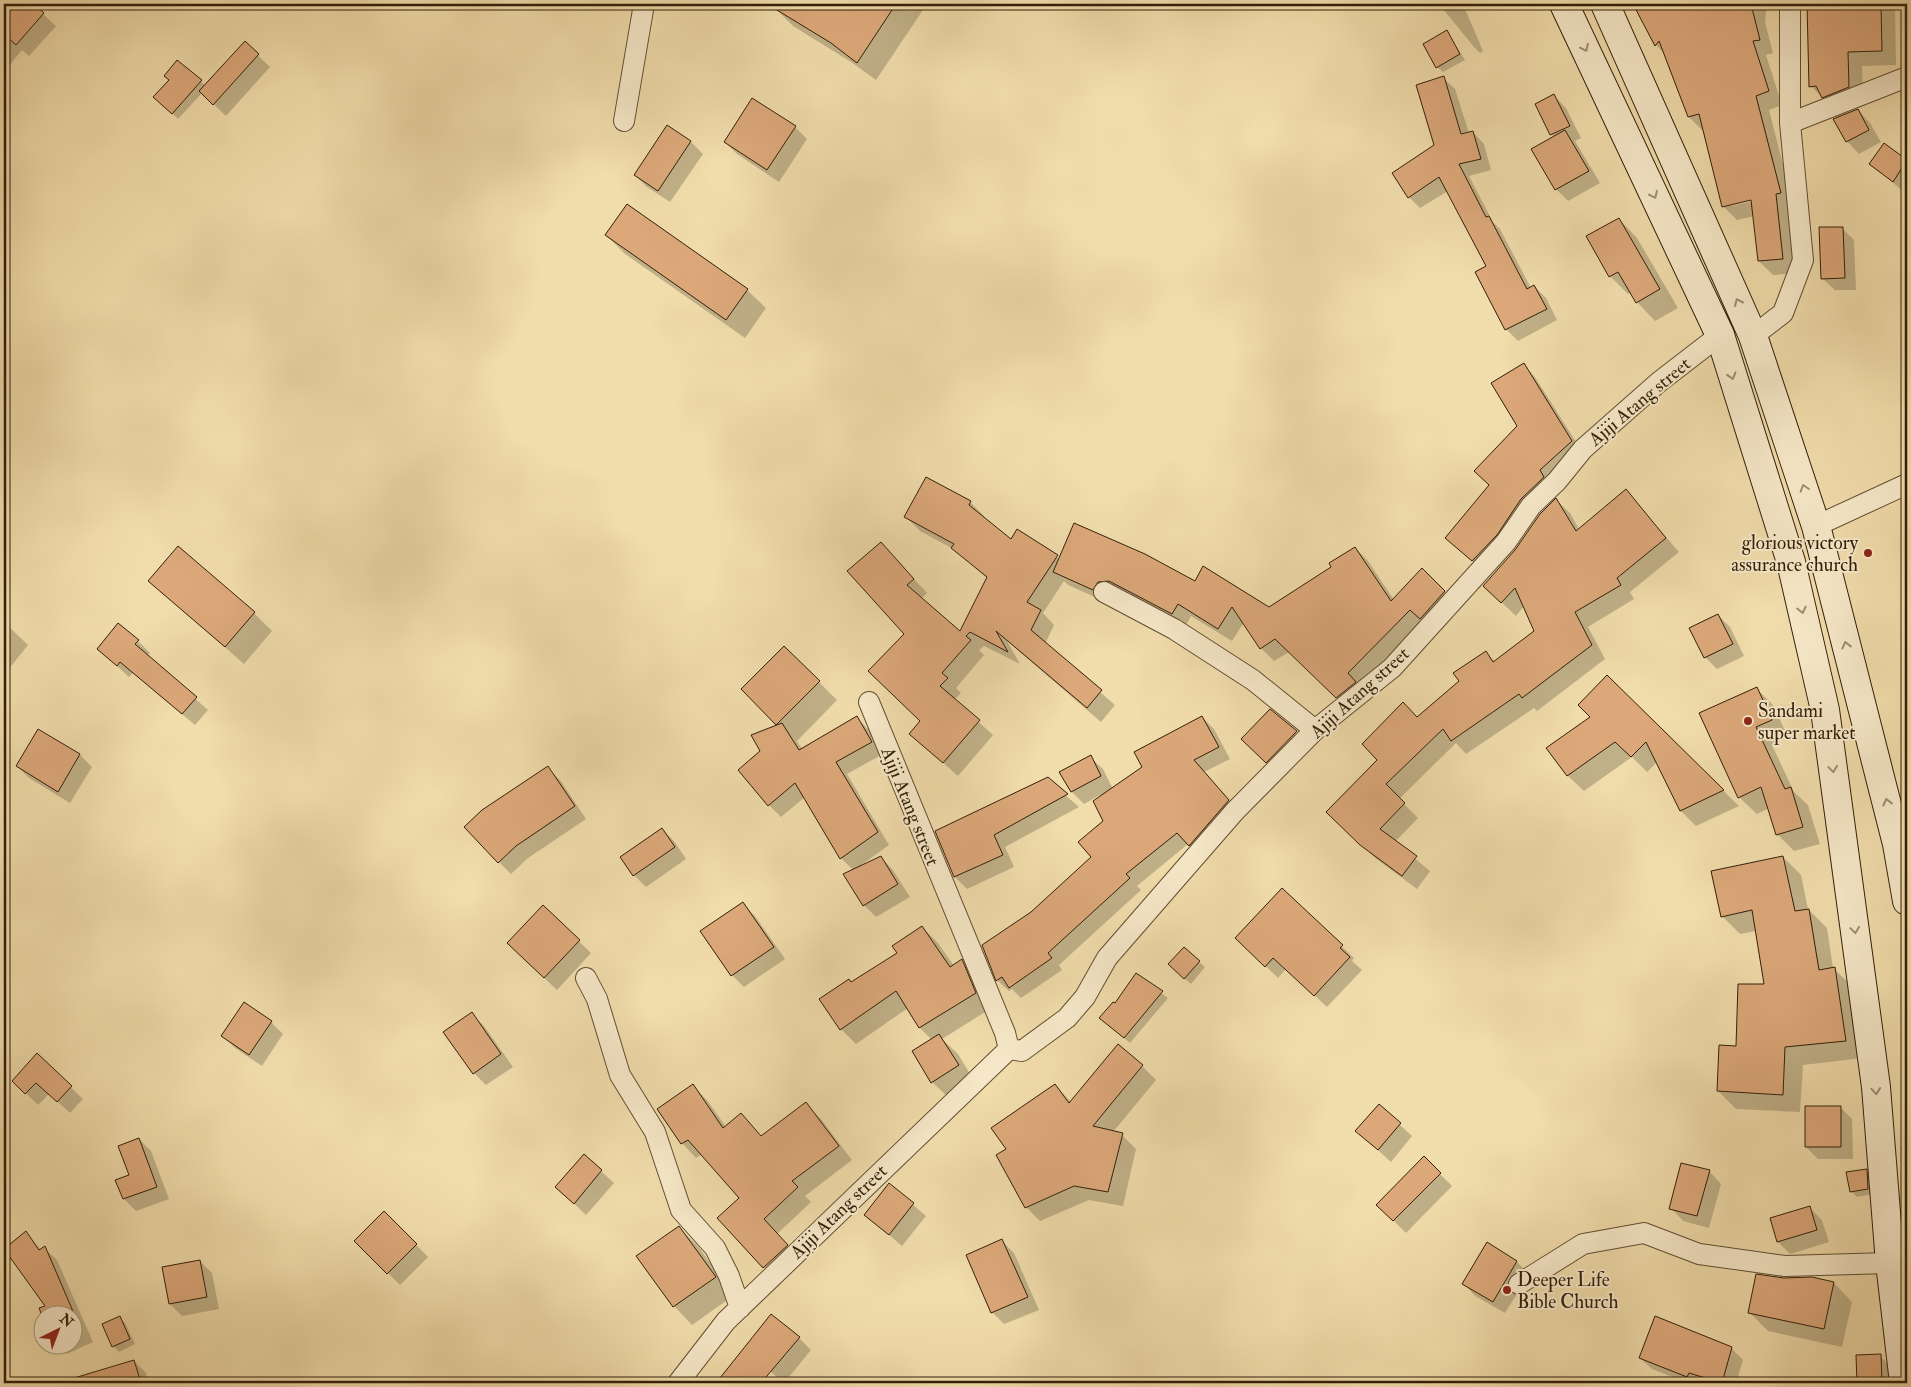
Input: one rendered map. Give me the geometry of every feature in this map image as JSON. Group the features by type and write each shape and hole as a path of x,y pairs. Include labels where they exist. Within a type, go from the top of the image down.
{"main road":[{"path":"1564,4 1720,335 1791,562 1825,710 1876,1087 1890,1263 1904,1383"},
{"path":"1605,4 1753,336 1816,526 1897,844 1907,901"}],"street":[{"path":"624,121 644,4"},
{"path":"1753,336 1783,313 1803,260 1790,123 1790,4"},
{"path":"1790,123 1907,77"},
{"name":"Ajiji Atang street","path":"1009,1049 1022,1051 1066,1018 1085,997 1114,950 1235,811 1315,730 1392,668 1506,542 1531,506 1556,481 1583,449 1660,382 1720,335"},
{"path":"1816,526 1907,484"},
{"path":"1104,592 1174,629 1253,680 1315,730"},
{"name":"Ajiji Atang street","path":"869,702 1005,1033 1009,1049"},
{"path":"586,978 597,999 620,1075 656,1132 681,1210 715,1248 729,1276 740,1308"},
{"name":"Ajiji Atang street","path":"678,1383 726,1321 887,1163 1009,1049"},
{"path":"1519,1284 1583,1244 1644,1232 1699,1254 1785,1266 1890,1263"}],"building":[{"path":"4,4 34,4 44,13 16,45 4,34"},
{"path":"767,4 896,4 857,63 831,43"},
{"path":"1633,4 1751,4 1760,40 1753,41 1769,91 1756,96 1781,193 1776,194 1783,259 1758,261 1751,200 1722,207 1699,114 1688,117 1659,41 1655,46"},
{"path":"1807,4 1881,4 1882,51 1848,52 1849,87 1822,98 1816,86 1809,87"},
{"path":"1447,30 1460,54 1436,68 1423,44"},
{"path":"245,41 259,54 213,105 199,91"},
{"path":"177,60 202,80 172,114 153,97 169,80 164,76"},
{"path":"1444,76 1461,134 1473,131 1481,159 1459,164 1486,217 1489,216 1527,289 1534,285 1547,309 1505,330 1475,272 1486,266 1439,177 1408,198 1392,173 1434,145 1416,85"},
{"path":"1554,94 1570,126 1550,135 1535,104"},
{"path":"752,98 796,126 767,170 724,142"},
{"path":"1858,109 1869,130 1846,142 1833,119"},
{"path":"667,125 691,141 658,191 634,175"},
{"path":"1565,130 1589,171 1555,190 1531,149"},
{"path":"1884,143 1907,160 1893,182 1869,164"},
{"path":"627,204 748,289 726,320 605,235"},
{"path":"1619,218 1660,289 1636,303 1618,272 1609,277 1586,236"},
{"path":"1819,227 1843,227 1845,278 1821,279"},
{"path":"1524,363 1572,441 1540,470 1544,477 1521,499 1497,535 1472,561 1445,538 1489,485 1474,471 1517,426 1491,383"},
{"path":"926,477 971,501 969,505 1011,539 1017,529 1058,555 1027,602 1041,610 1031,630 1102,690 1087,708 996,631 1008,652 970,632 966,636 971,640 942,673 948,678 940,686 980,720 943,763 909,734 920,721 868,671 904,634 847,571 881,542 914,579 907,585 960,631 987,577 951,548 954,544 904,517"},
{"path":"1626,489 1666,538 1617,578 1621,585 1575,612 1592,645 1522,698 1519,694 1451,741 1443,729 1386,784 1405,803 1380,829 1417,856 1402,876 1360,845 1326,812 1377,760 1362,744 1403,702 1417,717 1459,681 1453,673 1486,651 1493,662 1534,631 1515,588 1501,603 1483,586 1515,550 1540,514 1556,498 1576,531"},
{"path":"1074,523 1145,554 1195,581 1203,566 1269,607 1331,567 1329,563 1355,547 1391,601 1422,568 1445,591 1420,619 1410,610 1348,673 1356,682 1336,698 1275,639 1260,649 1232,607 1218,629 1178,604 1172,614 1109,581 1098,582 1093,590 1053,572"},
{"path":"178,546 255,612 225,647 148,581"},
{"path":"1718,614 1733,644 1704,658 1689,628"},
{"path":"118,623 139,640 135,644 197,697 182,714 120,662 117,666 97,649"},
{"path":"784,646 820,681 776,725 741,689"},
{"path":"1607,675 1724,790 1680,811 1646,742 1631,757 1615,742 1567,776 1546,748 1590,717 1578,705"},
{"path":"1757,687 1772,720 1756,727 1785,789 1791,787 1803,827 1776,835 1761,787 1738,798 1699,713"},
{"path":"1270,709 1297,731 1266,763 1241,739"},
{"path":"857,716 872,742 836,762 878,832 840,859 795,783 768,806 738,770 760,751 751,735 782,723 799,750"},
{"path":"1202,716 1219,747 1194,760 1229,800 1189,846 1177,833 1126,874 1130,878 1048,953 1052,958 1009,988 1002,977 996,981 982,945 1031,912 1091,857 1078,842 1103,821 1093,801 1142,767 1134,752"},
{"path":"38,729 80,754 58,792 16,766"},
{"path":"1091,755 1101,776 1071,792 1059,772"},
{"path":"548,766 575,806 516,846 498,863 464,827 482,810"},
{"path":"1048,777 1068,794 994,835 1003,855 954,877 935,831"},
{"path":"662,828 675,847 633,876 620,857"},
{"path":"881,856 898,884 863,906 843,874"},
{"path":"1783,856 1795,911 1809,909 1819,970 1835,967 1846,1041 1785,1047 1783,1095 1717,1091 1719,1045 1736,1046 1738,984 1764,984 1752,910 1721,917 1711,871"},
{"path":"1282,888 1343,945 1340,948 1350,957 1314,996 1273,958 1265,967 1235,938"},
{"path":"743,902 774,947 731,976 700,931"},
{"path":"543,905 580,940 544,978 507,943"},
{"path":"922,926 950,967 962,959 976,993 919,1028 896,991 840,1030 819,999 849,979 851,982 897,953 892,946"},
{"path":"1184,947 1200,961 1184,979 1168,964"},
{"path":"1136,973 1163,991 1124,1038 1099,1018 1113,1002 1115,1003"},
{"path":"244,1002 272,1021 249,1055 221,1036"},
{"path":"472,1012 501,1054 473,1074 443,1032"},
{"path":"939,1034 959,1065 931,1083 912,1051"},
{"path":"1118,1044 1143,1065 1093,1126 1123,1133 1108,1192 1074,1186 1025,1208 996,1155 1006,1149 991,1128 1055,1084 1069,1103"},
{"path":"37,1053 72,1086 57,1102 36,1083 25,1094 12,1081"},
{"path":"693,1084 723,1128 741,1113 761,1136 806,1102 839,1146 792,1181 798,1187 764,1219 788,1245 763,1268 717,1218 739,1198 688,1140 681,1144 657,1109"},
{"path":"1379,1104 1401,1123 1378,1150 1355,1131"},
{"path":"1805,1106 1841,1106 1841,1147 1805,1147"},
{"path":"139,1138 157,1187 123,1199 115,1180 129,1175 118,1146"},
{"path":"584,1154 602,1170 574,1204 555,1187"},
{"path":"1424,1156 1441,1173 1393,1221 1376,1205"},
{"path":"1681,1163 1710,1170 1697,1216 1669,1209"},
{"path":"1867,1169 1868,1189 1850,1192 1846,1172"},
{"path":"889,1183 914,1203 889,1235 864,1215"},
{"path":"1810,1206 1817,1230 1777,1242 1770,1218"},
{"path":"384,1211 417,1244 387,1274 354,1241"},
{"path":"679,1226 716,1277 673,1307 636,1256"},
{"path":"26,1231 39,1250 45,1246 70,1304 44,1304 4,1249"},
{"path":"1002,1239 1028,1297 991,1313 966,1255"},
{"path":"1487,1242 1517,1261 1493,1302 1462,1284"},
{"path":"200,1260 207,1297 169,1304 162,1267"},
{"path":"1756,1274 1784,1278 1812,1277 1834,1282 1824,1329 1748,1313"},
{"path":"771,1314 800,1337 761,1383 716,1383"},
{"path":"120,1316 130,1339 112,1347 102,1324"},
{"path":"1655,1316 1732,1347 1722,1383 1689,1373 1687,1377 1639,1358"},
{"path":"1881,1354 1882,1383 1857,1383 1856,1355"},
{"path":"134,1360 141,1383 75,1383 74,1378"}],"place":[{"name":"glorious victory assurance church","path":"1868,553"},
{"name":"Sandami super market","path":"1748,721"},
{"name":"Deeper Life Bible Church","path":"1507,1290"}]}
